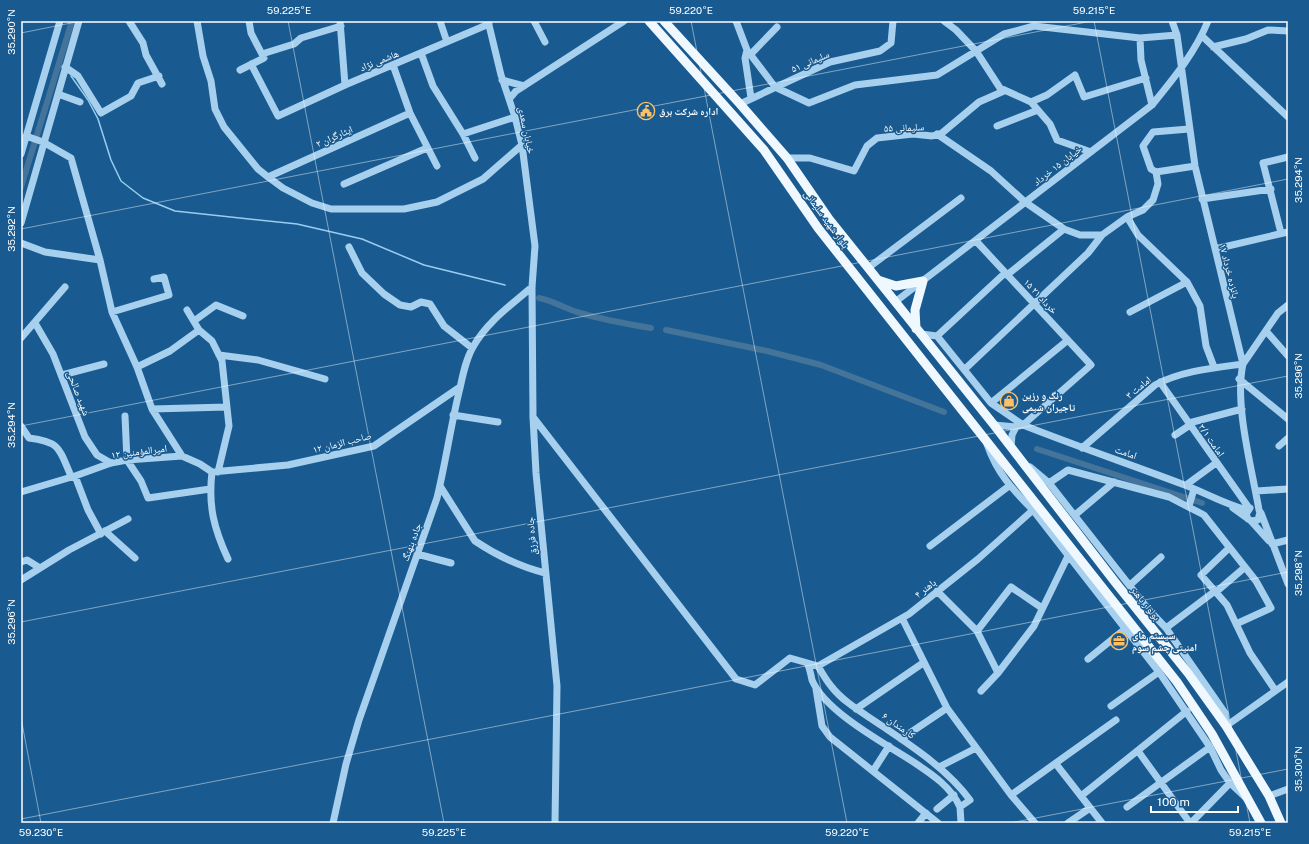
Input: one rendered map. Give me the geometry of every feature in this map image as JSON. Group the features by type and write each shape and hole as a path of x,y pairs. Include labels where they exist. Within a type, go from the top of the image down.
{"main road":[{"name":"بلوار شهید سلیمانی","path":"649,21 764,150 818,228 983,435"},
{"name":"بلوار شهید سلیمانی","path":"664,21 787,158 829,219 994,425"},
{"path":"674,49 682,41"},
{"path":"877,279 896,286 923,282 915,310 919,332"},
{"path":"884,311 895,302"},
{"name":"بولوار باهنر","path":"994,425 1115,582 1191,671 1268,796 1281,823"},
{"path":"983,435 1068,552 1099,581 1177,682 1212,734 1261,823"},
{"path":"1099,581 1105,579 1108,573"},
{"path":"1106,590 1109,584 1115,582"}],"street":[{"path":"21,154 60,21"},
{"path":"21,223 43,142 79,21"},
{"path":"129,21 143,44 146,55 159,76 162,84"},
{"path":"197,21 203,56 211,81 215,109 224,127 258,169 283,188 322,207 331,209 404,209 437,202 483,179 522,145"},
{"path":"440,21 447,42"},
{"path":"534,21 545,42"},
{"path":"510,98 524,86 624,21"},
{"path":"736,21 748,52 775,87 809,103 855,85 937,76 1004,34 1034,26 1140,38 1177,35"},
{"name":"سلیمانی ۵۱","path":"740,104 830,62 880,51 890,43 893,21"},
{"path":"944,21 956,30 976,52 1004,91 1031,102 1050,124 1057,140 1091,152"},
{"name":"پانزده خرداد ۱۷","path":"1172,21 1177,35 1195,166 1243,364 1240,379 1242,409 1260,512"},
{"name":"خیابان ۱۵ خرداد","path":"895,302 1152,105 1181,70 1202,36 1208,21"},
{"name":"هاشمی نژاد","path":"251,64 278,116 345,85 447,42 488,22"},
{"name":"خیابان سعدی","path":"488,22 502,80 516,117 522,145 535,246"},
{"path":"240,70 263,56 294,44 301,38 341,24 345,85"},
{"path":"250,25 263,56"},
{"path":"751,98 745,58 748,52 777,27"},
{"path":"1213,46 1246,39 1268,30 1288,31"},
{"path":"1202,36 1288,116"},
{"path":"1140,38 1141,60 1152,105"},
{"path":"421,53 433,86 463,134 475,158"},
{"path":"393,65 410,113 436,166"},
{"path":"65,67 78,76 101,113 131,96 138,83 159,76"},
{"path":"1031,102 1046,95 1075,75 1084,97 1146,78"},
{"path":"502,80 524,86"},
{"name":"سلیمانی ۵۵","path":"787,158 810,158 854,171 867,146 877,138 942,133 979,102 1004,91"},
{"path":"58,94 80,102"},
{"path":"997,126 1038,110"},
{"name":"ایثارگران ۲","path":"268,177 410,113"},
{"path":"463,134 516,117"},
{"path":"965,369 1088,253 1102,235 1127,217 1143,210 1153,200 1158,184 1156,172 1151,168 1143,146 1153,132 1189,129"},
{"path":"937,134 991,171 1025,202 1064,229 1080,235 1102,235"},
{"path":"26,136 43,142 71,158 100,260 112,312 137,367 152,409 182,456"},
{"path":"344,184 427,148"},
{"path":"1215,249 1284,233 1263,163 1288,157"},
{"path":"1156,172 1195,166"},
{"path":"1202,199 1270,189"},
{"path":"868,268 961,198"},
{"path":"1127,217 1138,235 1187,282 1200,306 1206,346 1214,367"},
{"path":"919,332 937,336 1006,274 1064,229"},
{"name":"۱۵ خرداد ۲١","path":"976,241 1092,365 1023,425"},
{"path":"21,243 45,252 100,260"},
{"name":"جاده فرزق","path":"535,246 532,287 533,417 536,473 545,573 553,631 557,686 555,823"},
{"path":"349,247 362,273 384,294 400,305 411,306 421,302 430,304 444,326 472,348"},
{"path":"112,312 169,296 164,277 154,279"},
{"path":"1130,312 1187,282"},
{"path":"21,338 65,287"},
{"name":"جاده بنهنگ","path":"333,823 346,764 440,486 446,462 453,415 466,362 472,348 487,326 532,287"},
{"path":"194,321 216,305 242,316"},
{"path":"1243,364 1278,313 1288,305"},
{"path":"187,310 199,330 212,341 222,361 229,426 210,489 216,533 228,559"},
{"name":"شهید صالحی","path":"34,323 53,354 84,437 97,455 111,463"},
{"path":"137,367 170,351 199,330"},
{"path":"1266,331 1287,353"},
{"name":"امامت","path":"937,336 991,402 1023,425 1082,448 1186,485 1191,498 1260,512 1288,584"},
{"path":"991,402 1068,340"},
{"path":"219,355 258,360 326,379"},
{"path":"62,376 104,364"},
{"name":"امامت ۳","path":"1082,448 1160,382 1167,378 1214,367 1243,364"},
{"path":"1240,379 1288,419"},
{"name":"امامت ۳/۱","path":"1160,382 1249,509"},
{"name":"صاحب الزمان ۱۲","path":"215,472 288,465 374,446 460,387"},
{"path":"152,409 227,407"},
{"path":"1281,412 1288,407"},
{"path":"1175,435 1189,424 1242,409"},
{"path":"453,415 498,422"},
{"path":"125,416 127,460 141,481 148,498 210,489"},
{"path":"533,417 736,679 755,685 790,658 808,665 818,666"},
{"path":"994,425 1016,427 1023,425"},
{"path":"21,426 29,438 47,440 58,447 88,510 103,533 134,558"},
{"path":"1011,448 1012,435 1016,427"},
{"path":"983,435 994,464 1009,486 1033,510 1068,552 1187,711 1210,747 1221,770 1230,783 1251,803"},
{"path":"1279,446 1288,438"},
{"name":"امیرالمؤمنین ۱۲","path":"21,492 111,463 127,460 182,456 215,472"},
{"path":"1022,461 1050,483 1130,586 1166,628 1191,671"},
{"path":"1186,485 1216,463"},
{"path":"1050,483 1068,470 1169,497 1191,498 1244,568 1256,581 1271,608 1236,624"},
{"name":"پانزده خرداد ۱۷","path":"1250,520 1246,514 1249,509 1253,478"},
{"path":"1075,515 1114,482"},
{"path":"440,486 475,541 484,547 532,570 545,573"},
{"path":"930,546 1009,486"},
{"path":"1256,491 1288,489"},
{"name":"امامت","path":"1228,505 1250,520 1272,544"},
{"name":"باهنر ۴","path":"818,666 902,618 978,559 1033,510"},
{"path":"1250,520 1258,520 1260,512"},
{"path":"21,580 128,519"},
{"path":"1272,544 1288,540"},
{"path":"1229,548 1201,575 1227,605 1250,653 1275,690"},
{"path":"981,691 998,673 1034,626 1068,552"},
{"path":"417,554 451,563"},
{"path":"1130,586 1162,557"},
{"path":"21,562 27,560 40,568"},
{"path":"1166,628 1216,592 1244,568"},
{"path":"977,631 1011,587 1042,608"},
{"path":"937,591 977,631 998,673"},
{"path":"902,618 947,708 1011,795 1035,823"},
{"path":"1088,659 1125,629"},
{"path":"856,709 924,662"},
{"path":"808,665 815,685 822,726 830,738 938,823"},
{"name":"کارمندان ۶","path":"818,666 832,688 856,709 901,738 939,767 960,787 970,800 960,807"},
{"path":"1111,706 1159,672"},
{"path":"1226,726 1288,682"},
{"path":"815,685 821,694 839,712 931,774 954,795 960,807 961,823"},
{"path":"901,738 947,708"},
{"path":"1081,796 1187,711"},
{"path":"1011,795 1116,720"},
{"path":"873,771 889,746"},
{"path":"1127,807 1210,747"},
{"path":"939,767 976,748"},
{"path":"1138,751 1191,823 1230,783"},
{"path":"1056,764 1102,823"},
{"path":"1268,796 1288,789"},
{"path":"937,809 954,795"},
{"path":"1068,823 1090,808"},
{"path":"918,823 926,813"}],"waterway":[{"path":"21,187 72,21"},
{"path":"71,76 88,100 98,119 111,160 121,181 143,198 175,211 297,224 362,239 424,265 505,285"},
{"path":"539,298 589,315 616,322 651,328"},
{"path":"666,330 767,351 821,365 944,412"},
{"path":"1037,449 1202,503"}],"place":[{"name":"اداره شرکت برق","path":"646,111"},
{"name":"رنگ و رزین تاجیران شیمی","path":"1009,401"},
{"name":"سیستم های امنیتی چشم سوم","path":"1119,641"}]}
